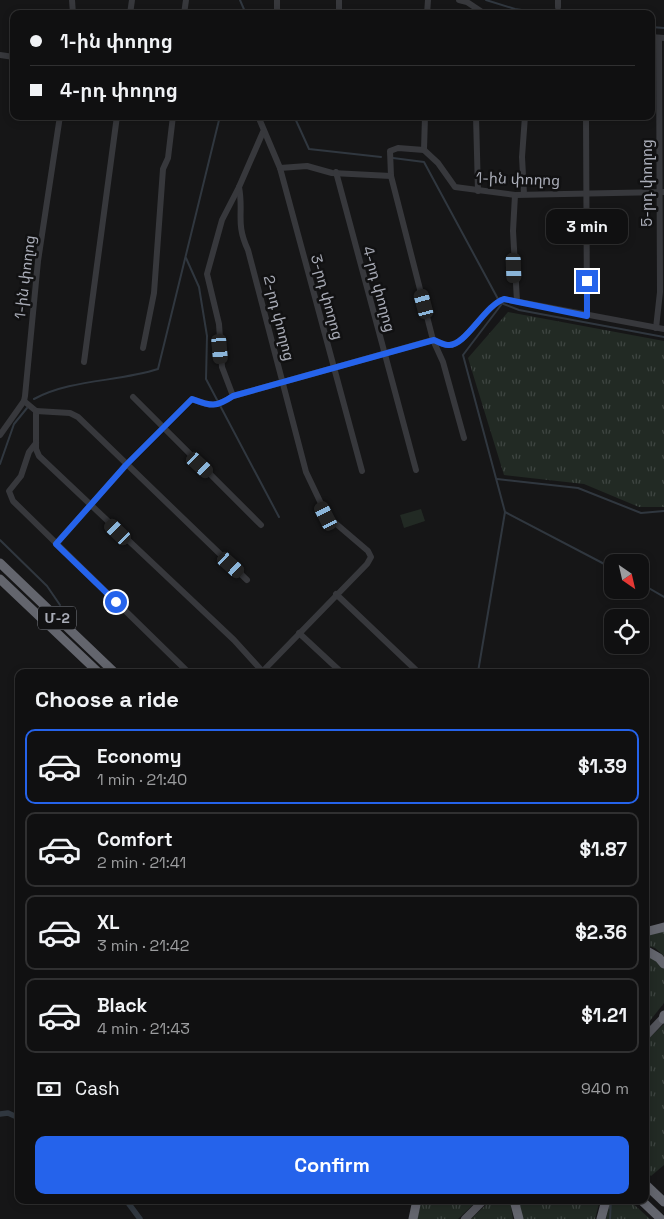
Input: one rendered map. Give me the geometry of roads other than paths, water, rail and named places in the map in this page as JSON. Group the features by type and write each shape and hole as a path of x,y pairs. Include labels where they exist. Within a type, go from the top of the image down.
{"highway":[{"name":"Մ-2","path":"0,563 111,669"},
{"name":"Մ-2","path":"0,578 95,669"},
{"path":"649,931 664,927"},
{"path":"649,952 659,958 664,964"},
{"path":"649,1188 664,1202"},
{"path":"413,1219 416,1204"},
{"path":"515,1204 519,1219"},
{"path":"601,1219 605,1204"},
{"path":"645,1204 661,1219"}],"main road":[{"path":"649,1033 664,1017"},
{"path":"465,1219 480,1204"}],"street":[{"path":"459,0 472,5 476,10"},
{"name":"5-րդ փողոց","path":"656,328 660,292 662,192 661,38"},
{"name":"1-ին փողոց","path":"0,435 24,401 38,261 59,120"},
{"path":"84,362 116,120"},
{"path":"143,348 154,293 163,169 168,158 173,120"},
{"name":"3-րդ փողոց","path":"259,120 280,168 362,471"},
{"path":"426,120 424,150 398,148 390,151 391,176 434,340 443,362 464,438"},
{"path":"476,120 478,191"},
{"path":"524,194 522,157 525,120"},
{"path":"586,120 587,316"},
{"name":"2-րդ փողոց","path":"263,132 240,187 239,218 242,236 248,250 306,472 326,516 368,551 371,557 367,564 336,594"},
{"name":"1-ին փողոց","path":"424,150 438,163 455,187 515,194 662,192"},
{"path":"280,168 307,166 332,173 391,176"},
{"name":"4-րդ փողոց","path":"336,172 383,354 416,470"},
{"path":"233,396 222,367 219,324 207,274 222,220 240,187"},
{"path":"515,194 513,231 517,301"},
{"path":"56,544 126,465 192,399 213,406 222,404 233,396 434,340 448,345 455,344 500,300 517,301 587,316 664,329"},
{"path":"133,397 260,525"},
{"path":"24,401 36,411 70,413 78,417 247,580"},
{"path":"36,411 36,443 39,456 234,640 259,669"},
{"path":"36,443 29,452 21,476 9,491 13,501 185,669"},
{"path":"265,669 336,594 415,669"},
{"path":"299,633 338,669"}],"waterway":[{"path":"240,0 244,10"},
{"path":"486,0 522,10"},
{"path":"655,27 664,28"},
{"path":"34,399 79,384 158,369 219,120"},
{"path":"296,120 309,149 381,157"},
{"path":"393,158 424,162 498,299"},
{"path":"186,258 199,287 207,336 206,379 279,517"},
{"path":"501,303 519,310 664,337"},
{"path":"501,305 463,355 505,512 604,564"},
{"path":"0,464 14,424 27,408"},
{"path":"497,479 578,488 641,513 664,511"},
{"path":"479,669 505,512"},
{"path":"0,540 47,586 60,605"},
{"path":"649,588 664,597"},
{"path":"0,1114 8,1113 15,1116"},
{"path":"129,1204 140,1219"},
{"path":"610,1219 611,1204"}]}
